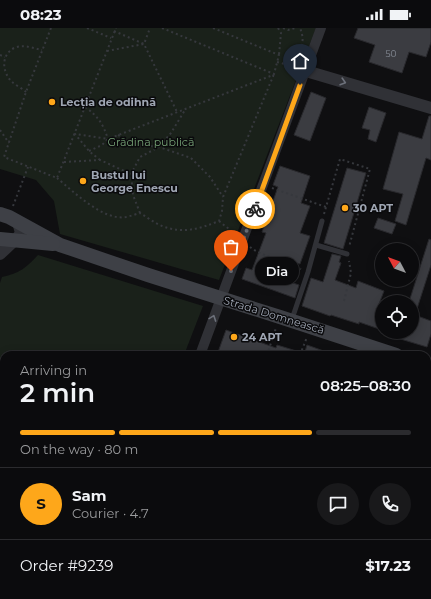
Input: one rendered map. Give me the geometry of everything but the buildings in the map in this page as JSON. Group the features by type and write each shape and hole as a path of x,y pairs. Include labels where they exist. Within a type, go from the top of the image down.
{"main road":[{"name":"Strada Domnească","path":"9,217 60,245 221,299 286,318 384,351"},
{"name":"Strada Domnească","path":"7,240 60,245"}],"street":[{"path":"202,351 321,28"},
{"path":"306,70 431,108"},
{"path":"0,254 7,240 21,233 9,217"}],"lane":[{"path":"286,318 308,272 322,221"},
{"path":"316,245 347,254"},
{"path":"431,504 431,515"}],"path":[{"path":"4,157 26,92 51,28"},
{"path":"87,28 111,38"},
{"path":"57,178 116,28"},
{"path":"144,44 150,28"},
{"path":"162,28 274,74"},
{"path":"213,28 279,56"},
{"path":"185,110 171,133 159,147 140,157 131,174 133,195 140,213 161,226 185,231 207,226 219,221 222,212 223,197 274,74 279,56 282,33 278,28"},
{"path":"283,28 288,30 295,28"},
{"path":"285,64 295,57 303,44 300,28"},
{"path":"114,31 144,44 177,112"},
{"path":"107,51 144,44"},
{"path":"26,92 11,80 4,69 5,57 14,48 25,46 42,50"},
{"path":"0,55 5,57"},
{"path":"277,62 306,70"},
{"path":"89,151 102,145 108,139 274,74"},
{"path":"85,107 93,112 104,126 108,139"},
{"path":"0,130 9,143"},
{"path":"75,134 108,139"},
{"path":"75,134 89,151 100,160 131,174"},
{"path":"118,135 135,144 159,147 190,158 210,177 223,197"},
{"path":"0,158 4,157 57,178 88,204 105,214 124,218 140,213"},
{"path":"322,221 340,159 370,169 347,254 351,273 344,301"},
{"path":"64,162 100,160"},
{"path":"9,217 28,167"},
{"path":"263,185 326,207"},
{"path":"219,221 243,241"},
{"path":"256,252 286,262 308,272"},
{"path":"269,351 286,318"},
{"path":"302,351 311,327"}],"green space":[{"name":"Grădina publică","path":"0,28 316,28 219,280 60,234 54,201 36,180 0,169"},
{"path":"38,255 203,306 186,351 0,351 0,283 2,277 14,274 30,263"}],"way so far":[{"path":"231,271 255,209"}],"place":[{"name":"Lecția de odihnă","path":"52,102"},
{"name":"Bustul lui George Enescu","path":"83,181"},
{"name":"30 APT","path":"345,208"},
{"name":"Dia","path":"231,271"},
{"name":"24 APT","path":"234,337"}],"route":[{"path":"255,209 300,85"}]}
